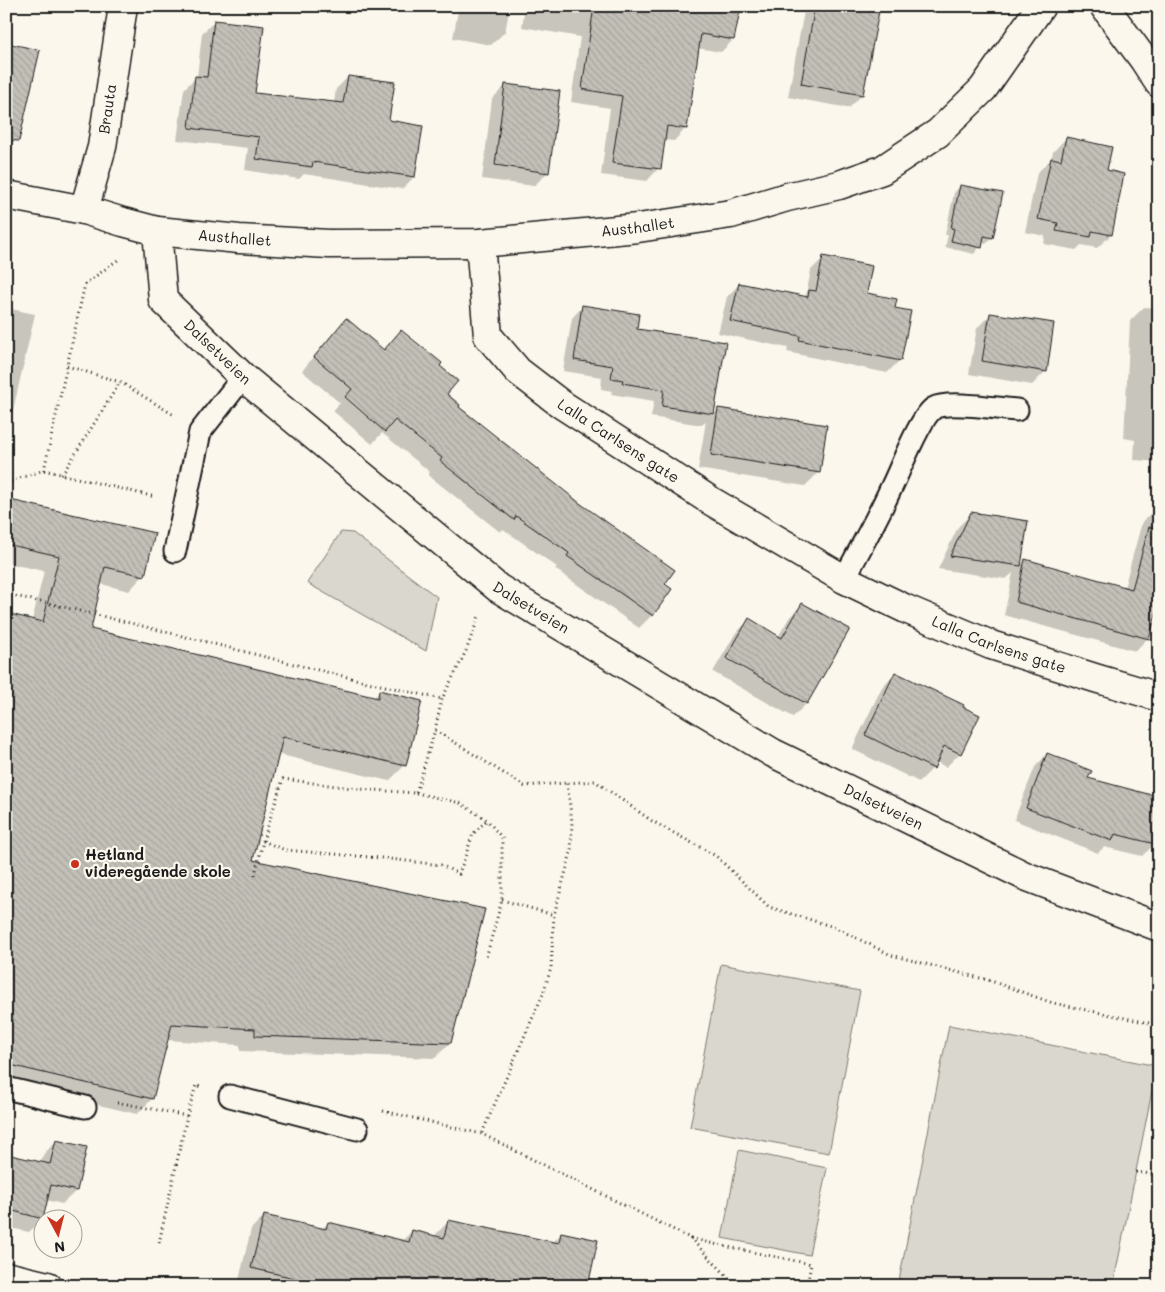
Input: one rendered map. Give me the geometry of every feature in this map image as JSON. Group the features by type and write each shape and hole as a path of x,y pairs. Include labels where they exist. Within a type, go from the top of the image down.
{"street":[{"name":"Brauta","path":"84,210 102,147 123,6"},
{"name":"Austhallet","path":"157,231 239,239 329,244 480,243 638,228 731,214 786,197 839,185 882,170 938,133 983,89 1041,6"},
{"path":"1104,6 1159,82"},
{"path":"6,195 84,210 157,231"},
{"name":"Dalsetveien","path":"157,231 162,300 243,376 494,584 773,753 1025,876 1159,927"},
{"name":"Lalla Carlsens gate","path":"480,243 488,336 518,371 561,404 711,501 844,580 906,609 991,644 1159,697"},
{"path":"6,1276 48,1286"}],"lane":[{"path":"176,551 200,432 243,376"},
{"path":"844,580 891,489 916,433 935,407 954,404 1017,410"},
{"path":"6,1088 85,1107"},
{"path":"230,1096 357,1129"}],"path":[{"path":"44,470 84,284 119,259"},
{"path":"67,366 120,382 200,432"},
{"path":"62,474 120,382"},
{"path":"6,483 44,470 185,505"},
{"path":"416,793 435,730 442,699 466,651 486,598 494,584"},
{"path":"6,594 72,608 360,681 442,699"},
{"path":"435,730 524,786 595,781 652,821 716,856 769,907 834,927 891,955 988,980 1052,1003 1159,1025"},
{"path":"255,875 263,841 283,779 359,789 416,793 460,803 487,820 502,838 502,900 486,958"},
{"path":"482,1134 543,994 551,968 554,915 571,852 572,822 567,783"},
{"path":"263,841 285,850 441,865 459,874 473,834 487,820"},
{"path":"502,900 554,915"},
{"path":"196,1086 206,1085"},
{"path":"196,1086 230,1096"},
{"path":"159,1243 187,1116 196,1086"},
{"path":"85,1107 122,1102 187,1116"},
{"path":"381,1110 482,1134 690,1238 718,1246 810,1264 807,1286"},
{"path":"1136,1172 1159,1175"},
{"path":"690,1238 737,1286"},
{"path":"1157,1286 1159,1259"}],"shaded area":[{"path":"341,532 353,533 437,597 426,651 307,583"},
{"path":"721,964 860,991 829,1153 690,1127"},
{"path":"949,1025 1157,1066 1113,1286 898,1286"},
{"path":"739,1150 827,1168 809,1255 722,1238"}],"building":[{"path":"594,6 741,6 734,40 701,34 687,129 667,126 661,169 612,163 622,96 582,89"},
{"path":"815,6 880,6 863,95 801,84"},
{"path":"214,20 264,26 255,93 343,103 348,76 395,82 389,120 423,126 415,177 313,162 312,167 256,159 259,137 189,128 195,76 207,77"},
{"path":"6,43 40,50 19,141 6,140"},
{"path":"505,84 560,91 549,173 495,165"},
{"path":"1066,137 1112,147 1107,170 1124,174 1112,235 1092,231 1091,237 1056,231 1058,223 1038,219 1051,158 1061,160"},
{"path":"960,185 1003,193 993,238 984,236 982,248 951,241 954,229 951,228"},
{"path":"823,256 872,266 867,293 897,299 895,308 911,311 901,361 799,340 800,336 730,321 739,283 808,297 809,290 816,291"},
{"path":"582,305 639,314 637,329 726,342 714,414 662,406 664,390 622,383 623,380 611,378 613,366 574,360"},
{"path":"990,313 1054,323 1047,372 982,361"},
{"path":"346,318 384,350 401,330 442,363 440,366 458,381 447,394 460,405 459,407 581,504 675,570 665,584 672,589 653,616 567,556 569,553 516,516 514,520 440,461 442,458 395,420 385,432 345,397 352,389 314,357"},
{"path":"718,408 827,425 820,473 711,455"},
{"path":"6,499 155,533 145,576 105,567 91,629 378,698 379,690 422,701 406,766 283,737 253,860 485,909 451,1043 255,1036 255,1029 172,1024 153,1099 6,1064 6,613 43,622 59,556 6,544"},
{"path":"971,512 1028,521 1021,566 950,556"},
{"path":"1149,527 1159,528 1159,604 1149,639 1016,602 1025,559 1132,589"},
{"path":"802,603 850,629 807,704 726,658 749,618 782,638"},
{"path":"895,672 964,705 963,707 980,715 961,754 944,746 934,769 865,735"},
{"path":"1047,753 1092,771 1088,778 1159,797 1159,845 1115,834 1112,841 1026,808"},
{"path":"56,1140 87,1147 77,1191 51,1185 45,1210 32,1210 32,1216 6,1209 6,1154 50,1164"},
{"path":"264,1215 326,1229 328,1222 409,1242 412,1230 444,1238 448,1220 559,1243 561,1232 598,1240 588,1286 329,1286 251,1268"}],"place":[{"name":"Hetland videregående skole","path":"75,864"}]}
